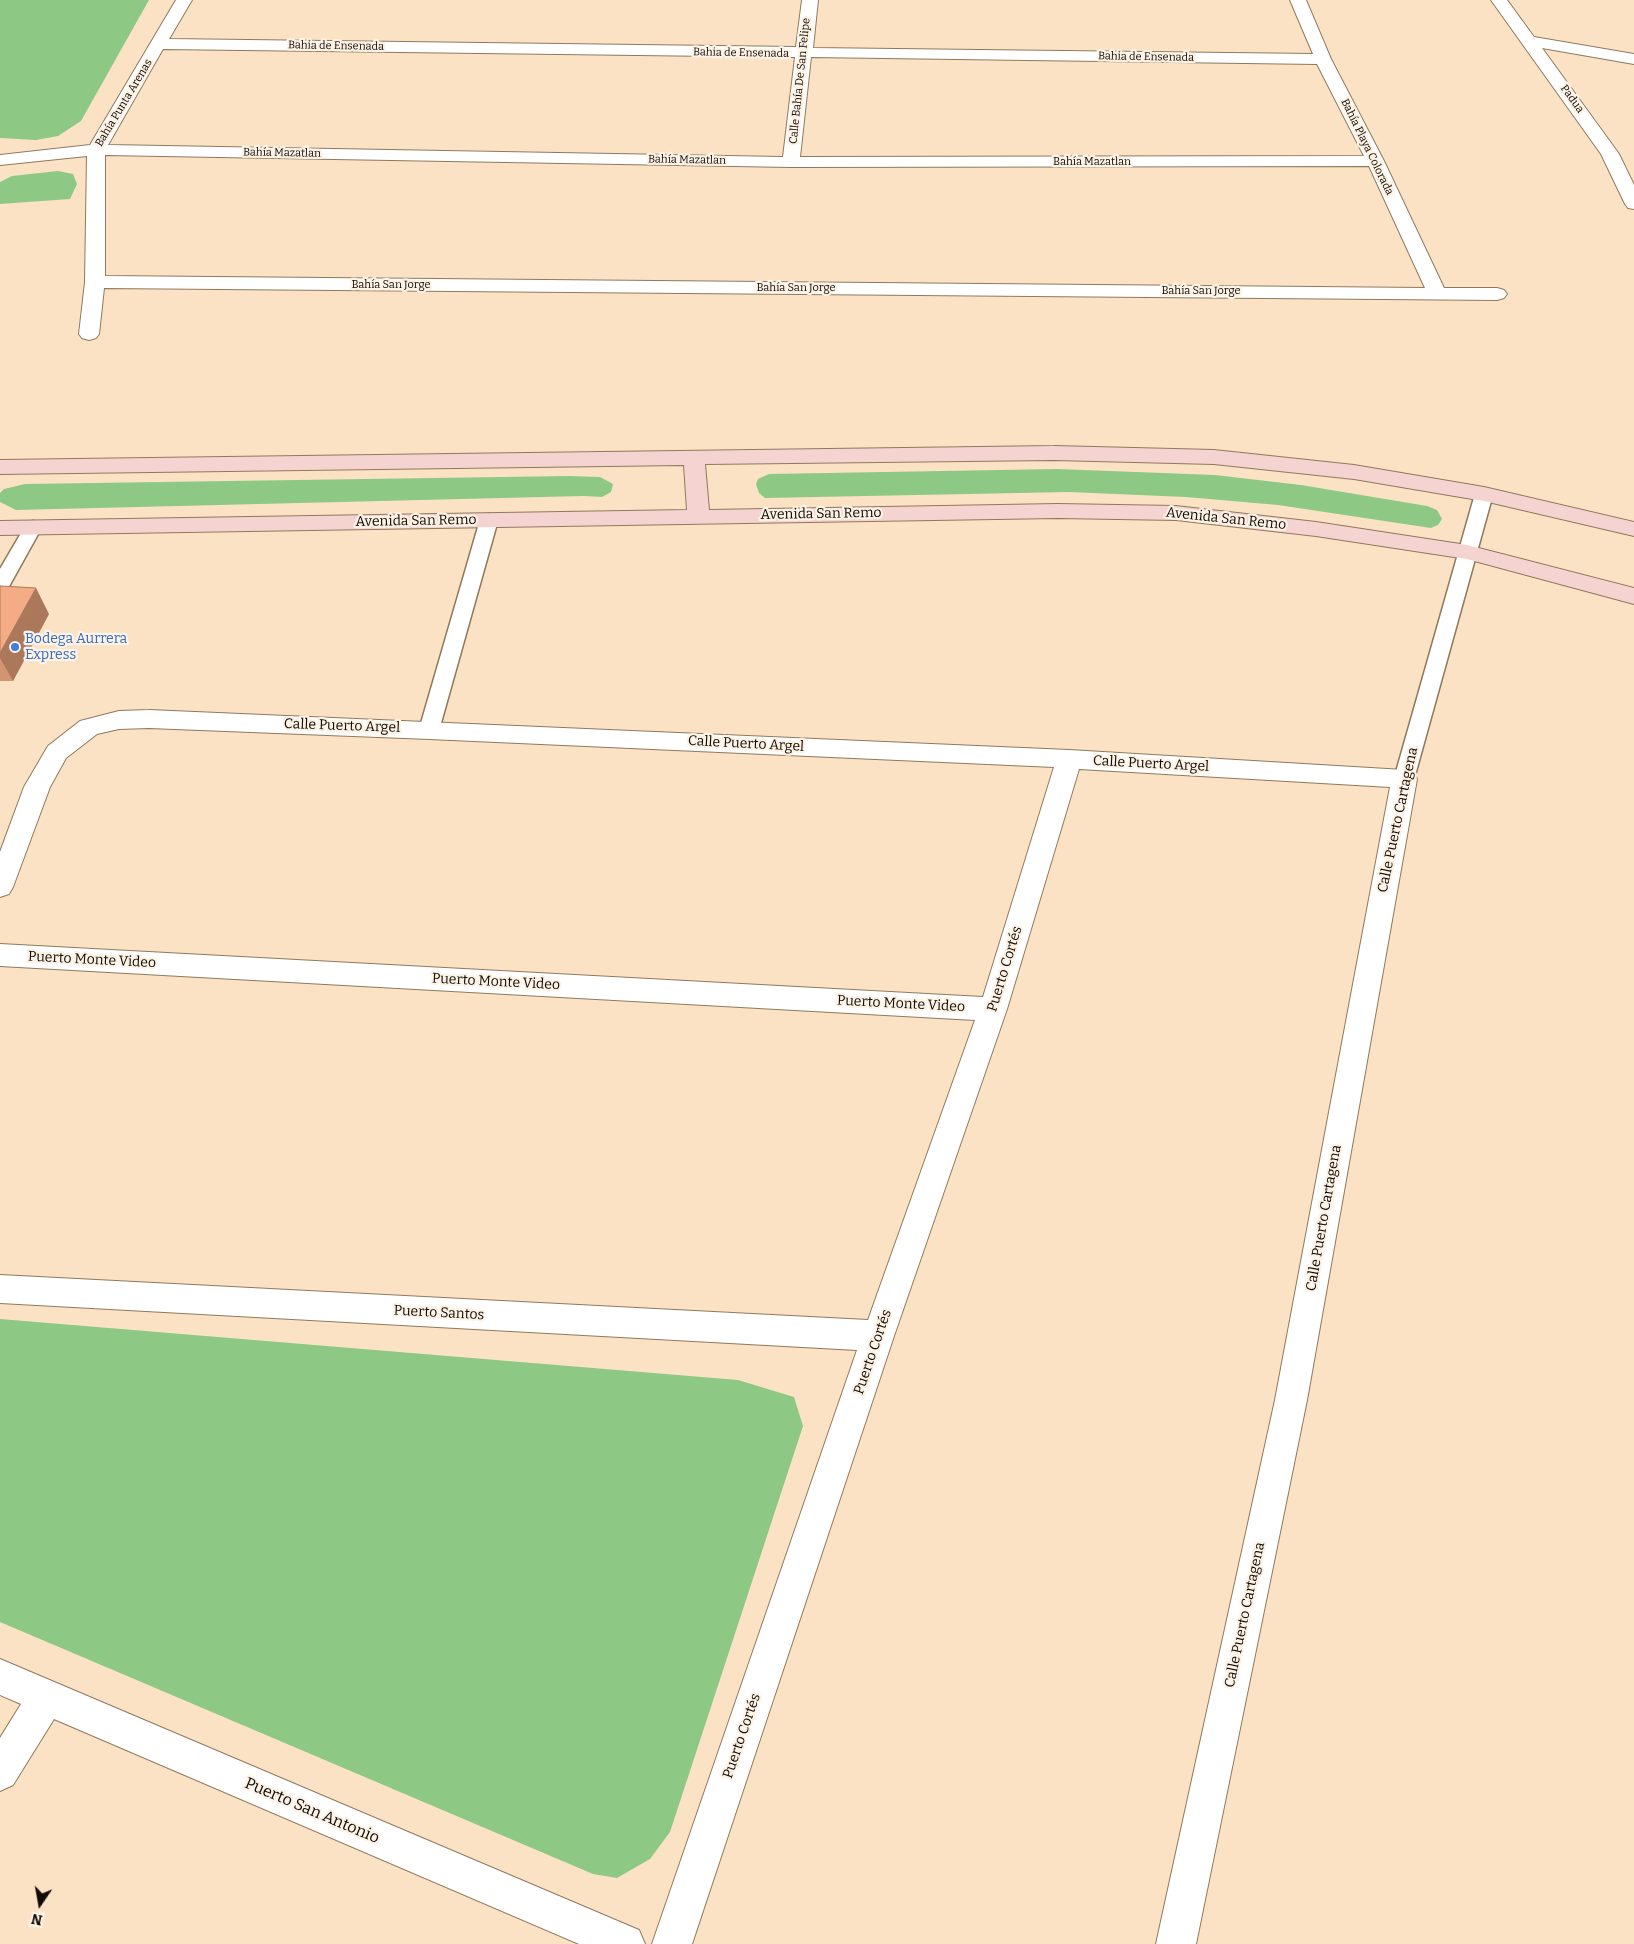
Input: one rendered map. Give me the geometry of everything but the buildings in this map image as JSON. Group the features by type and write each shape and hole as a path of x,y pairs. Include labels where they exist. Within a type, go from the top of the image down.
{"street":[{"name":"Bahía Punta Arenas","path":"89,334 95,282 96,150 184,0"},
{"name":"Calle Bahía De San Felipe","path":"791,162 810,0"},
{"name":"Bahía Playa Colorada","path":"1298,0 1323,59 1437,293"},
{"name":"Padua","path":"1499,0 1530,40 1610,154 1634,204"},
{"path":"1530,40 1634,59"},
{"name":"Bahia de Ensenada","path":"159,44 804,54 1323,59"},
{"name":"Bahía Mazatlan","path":"0,160 96,150 791,162 1374,161"},
{"path":"1610,154 1634,159"},
{"name":"Bahía San Jorge","path":"95,282 1497,294"},
{"path":"0,468 1054,453 1214,457 1354,472 1484,494 1634,529"},
{"path":"694,459 698,517"},
{"name":"Avenida San Remo","path":"0,528 1058,511 1176,512 1316,529 1467,552 1634,596"},
{"name":"Calle Puerto Argel","path":"0,887 37,787 57,752 89,727 119,720 149,719 429,730 1069,759 1404,779"},
{"name":"Puerto Cortés","path":"672,1944 878,1336 993,1009 1069,759"},
{"name":"Calle Puerto Cartagena","path":"1176,1944 1291,1400 1404,779"},
{"name":"Puerto Monte Video","path":"0,955 993,1009"},
{"name":"Puerto Santos","path":"0,1289 878,1336"},
{"name":"Puerto San Antonio","path":"0,1677 624,1944"},
{"path":"0,1772 46,1698"}],"lane":[{"name":"Calle Puerto Cartagena","path":"1404,779 1484,494"},
{"path":"429,730 489,520"},
{"path":"0,586 33,527"}],"green space":[{"path":"0,0 149,0 81,121 58,136 36,140 0,138"},
{"path":"58,171 73,174 77,184 70,199 0,204 0,182 12,176"},
{"path":"1057,469 1215,475 1301,485 1427,506 1437,510 1442,519 1438,525 1431,528 1278,505 1186,497 1069,492 765,498 759,493 756,484 758,479 769,474"},
{"path":"600,477 613,484 611,492 602,497 16,510 0,502 0,493 4,489 25,484"},
{"path":"0,1319 738,1380 794,1397 803,1426 670,1832 650,1859 617,1878 593,1874 0,1622"}],"place":[{"name":"Bodega Aurrera Express","path":"15,647"}]}
